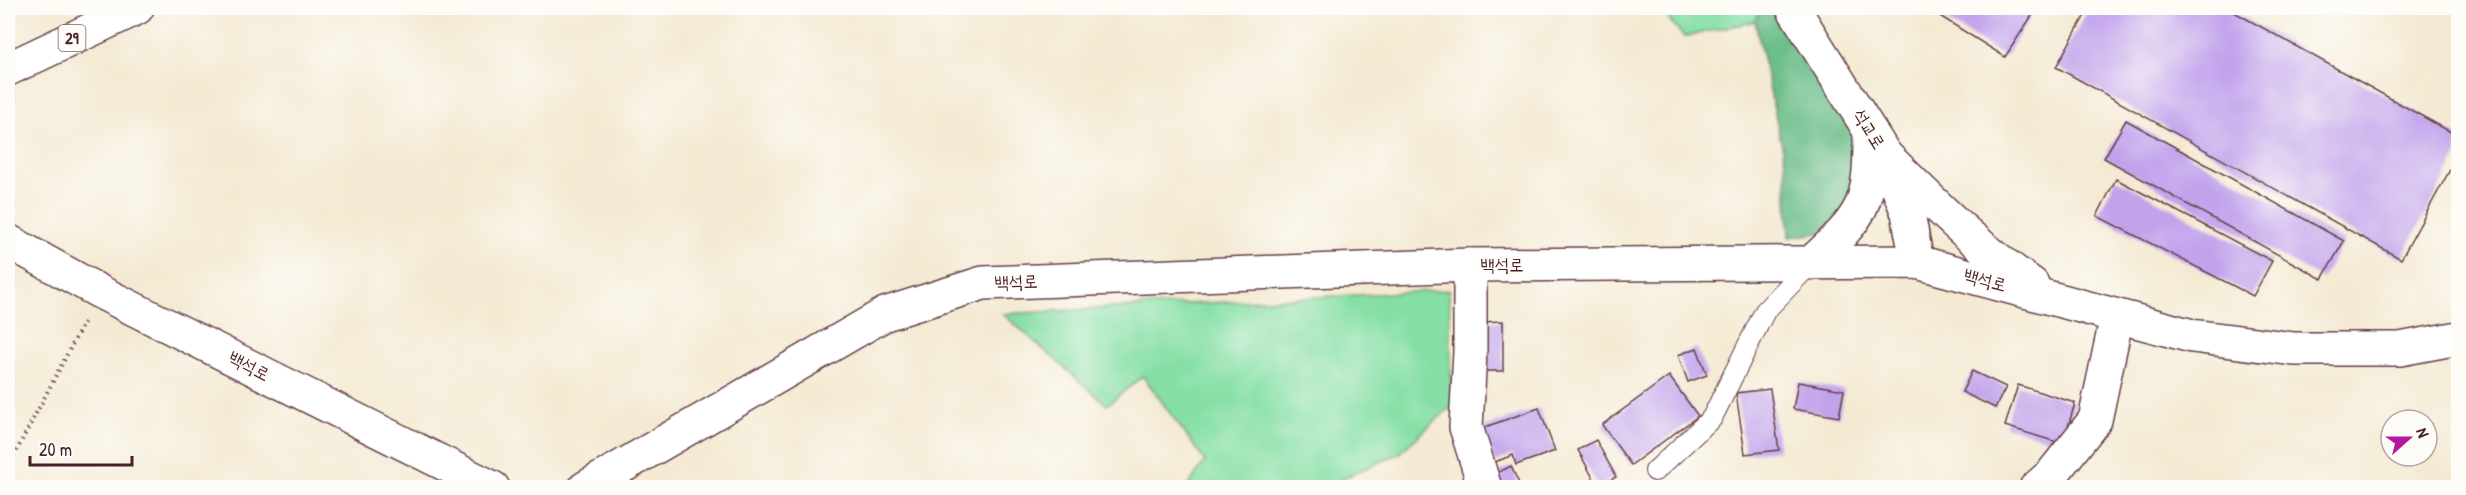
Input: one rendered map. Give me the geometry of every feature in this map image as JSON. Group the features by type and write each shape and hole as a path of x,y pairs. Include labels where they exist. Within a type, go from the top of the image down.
{"main road":[{"name":"29","path":"8,69 137,8"},
{"name":"석교로","path":"1793,8 1878,143 1908,213 1917,262"},
{"path":"1811,263 1844,233 1858,216 1878,143"},
{"path":"1878,143 1992,256 2056,300"},
{"name":"백석로","path":"8,241 100,292 493,488"},
{"name":"백석로","path":"585,488 885,314 983,283 1470,265 1917,262 2192,336 2294,349 2400,350 2458,338"},
{"path":"1470,265 1470,352 1466,427 1485,488"},
{"path":"2036,488 2052,474 2095,420 2117,316"}],"lane":[{"path":"1655,471 1712,418 1765,311 1811,263"}],"path":[{"path":"8,468 100,292"}],"green space":[{"path":"1659,8 1762,8 1755,21 1684,37"},
{"path":"1762,8 1770,8 1781,19 1860,133 1852,202 1821,233 1789,237 1785,160 1755,21"},
{"path":"1449,290 1452,406 1398,454 1323,487 1187,487 1205,461 1143,376 1107,405 1003,314"}],"building":[{"path":"1927,8 2037,8 2005,57"},
{"path":"2089,8 2227,8 2458,136 2458,155 2401,259 2056,67"},
{"path":"2126,120 2344,241 2322,279 2104,158"},
{"path":"2116,179 2272,261 2253,296 2097,216"},
{"path":"1503,321 1503,371 1481,371 1481,322"},
{"path":"1697,348 1707,375 1688,382 1678,355"},
{"path":"1972,371 2006,387 1995,408 1962,392"},
{"path":"1669,376 1698,416 1631,465 1602,425"},
{"path":"1798,382 1844,390 1839,417 1793,409"},
{"path":"2018,385 2075,403 2063,444 2005,426"},
{"path":"1770,389 1779,450 1745,454 1736,393"},
{"path":"1539,408 1555,451 1516,465 1513,455 1495,462 1482,428"},
{"path":"1596,440 1616,477 1598,487 1578,450"},
{"path":"1511,466 1521,488 1501,488 1495,474"},
{"path":"2068,480 2087,488 2065,488"}]}
